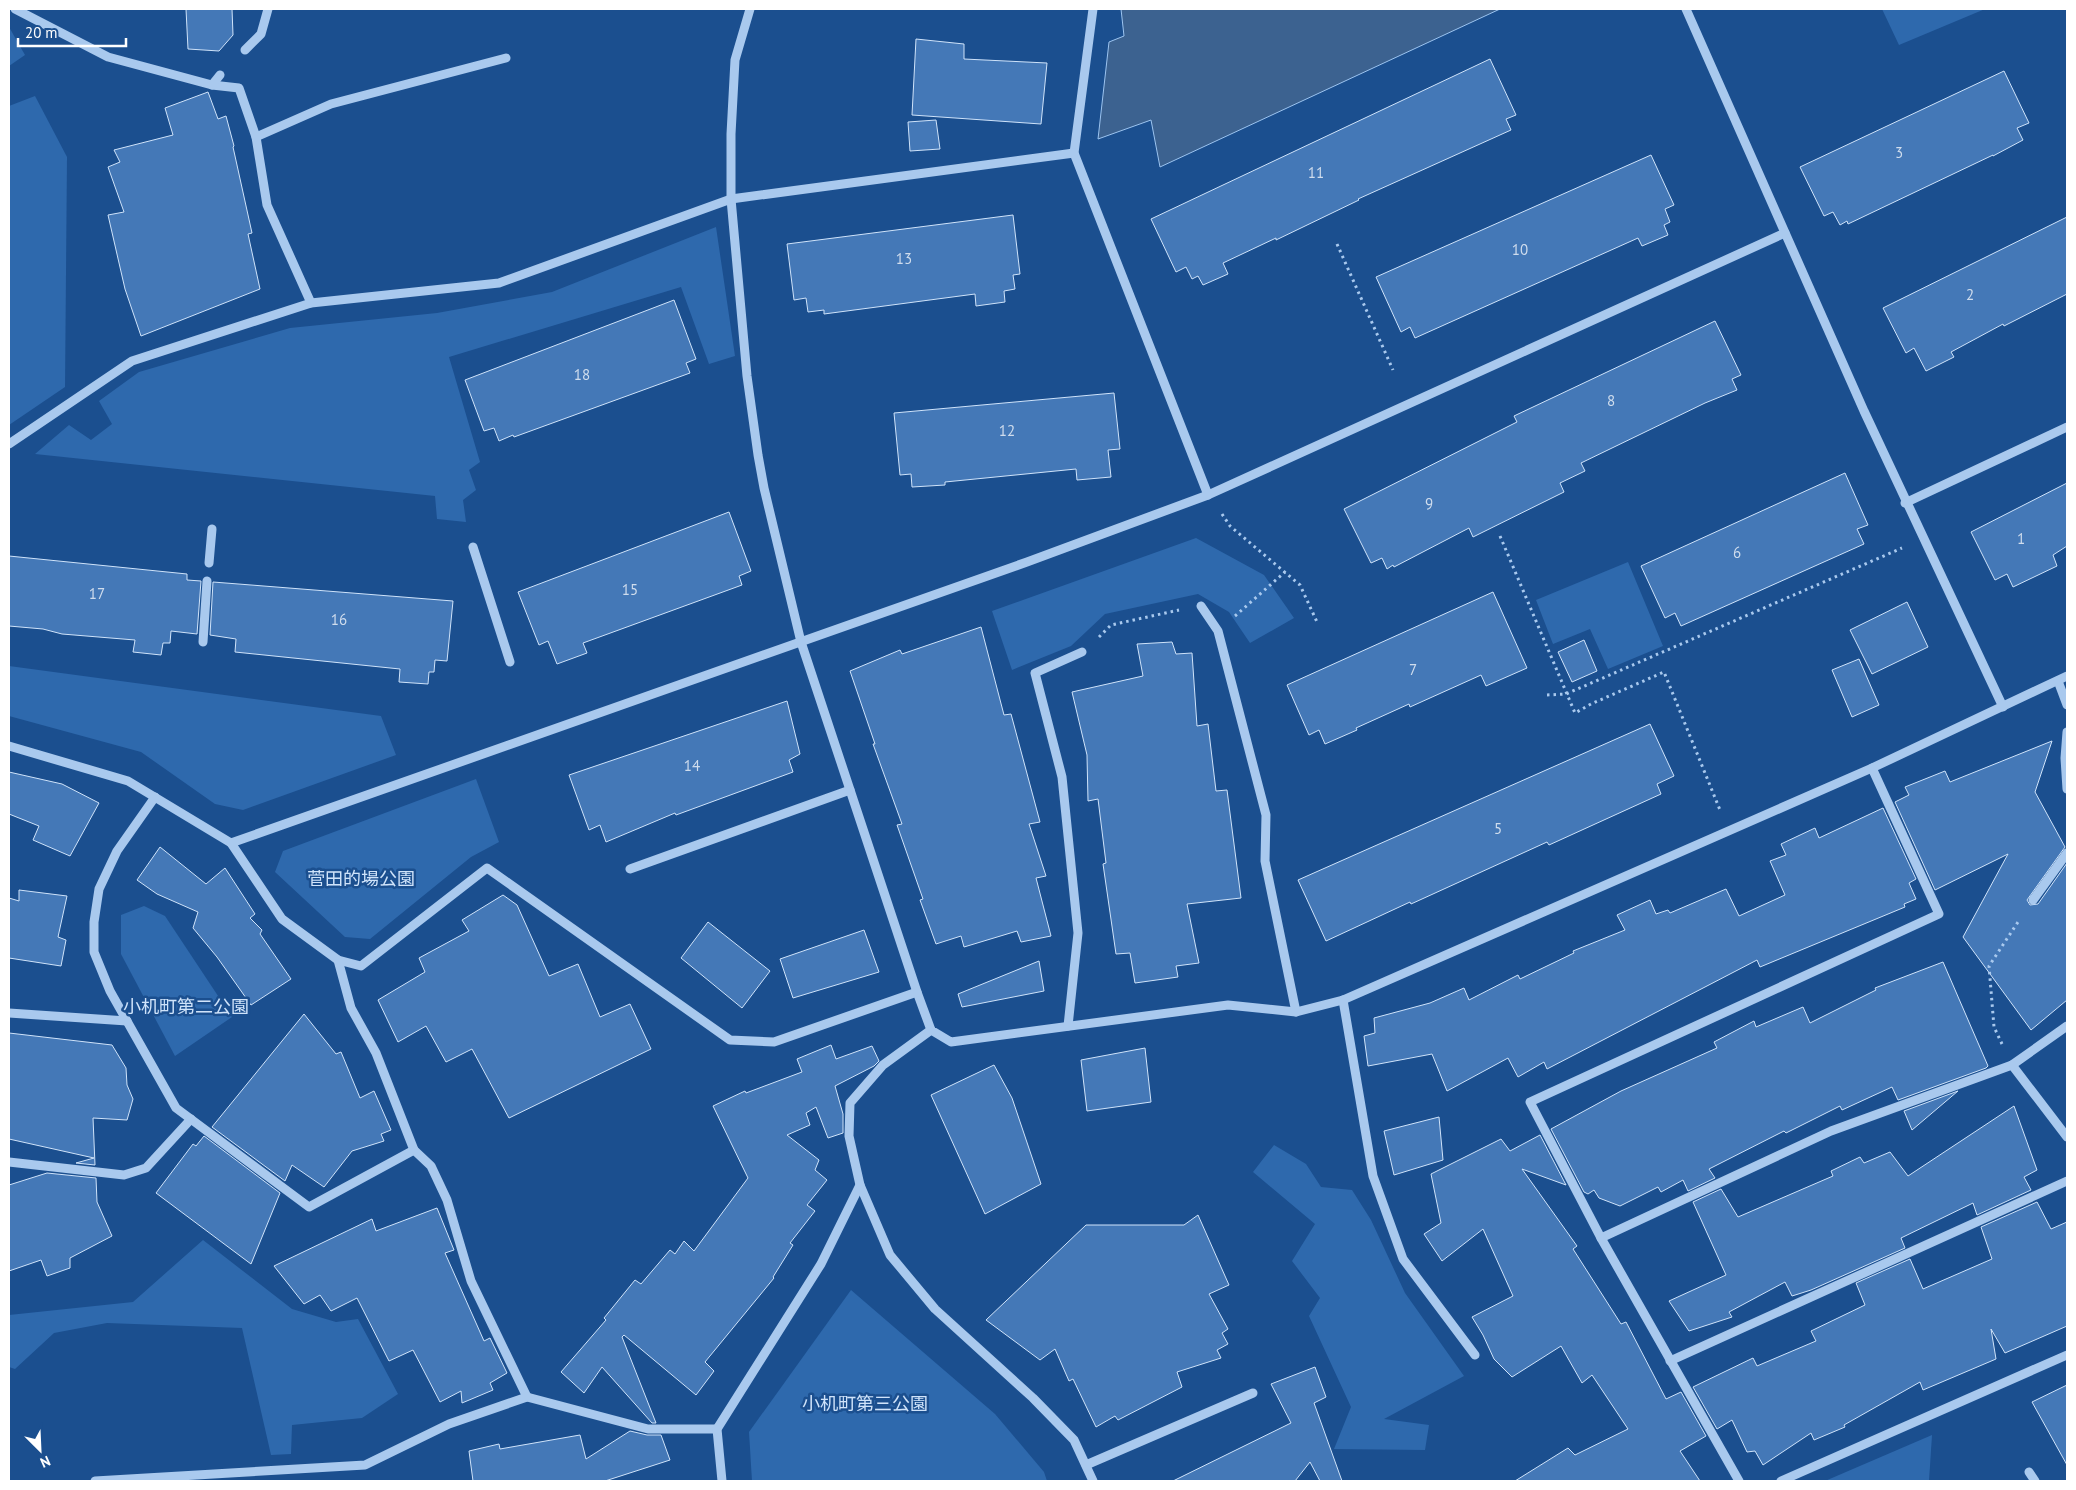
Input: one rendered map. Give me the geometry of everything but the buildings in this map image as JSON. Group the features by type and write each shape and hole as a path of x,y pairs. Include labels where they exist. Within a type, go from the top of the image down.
{"street":[{"path":"15,9 108,57 212,84 239,88 256,137 267,205 311,303"},
{"path":"245,50 261,34 268,9"},
{"path":"750,9 735,60 731,134 731,199 747,376 764,488 801,642 917,992 931,1030 952,1042 1228,1005 1296,1012 1343,1000 1872,768 2067,676"},
{"path":"1093,9 1074,153 1208,495"},
{"path":"1686,9 1905,503 2003,707"},
{"path":"256,137 331,104 506,58"},
{"path":"212,84 220,75"},
{"path":"9,444 132,361 311,303 499,283 731,199 1074,153"},
{"path":"231,843 1027,562 1208,495 1785,233"},
{"path":"1905,503 2067,427"},
{"path":"209,563 212,529"},
{"path":"473,547 510,662"},
{"path":"202,642 208,581"},
{"path":"1202,606 1218,631 1266,815 1265,861 1296,1012"},
{"path":"1068,1026 1078,933 1062,777 1035,673 1082,652"},
{"path":"2058,681 2067,705"},
{"path":"2067,732 2065,758 2067,788"},
{"path":"9,746 128,781 231,843 282,920 338,960 361,966 487,868 730,1040 774,1042 917,992"},
{"path":"1739,1481 1601,1238 1530,1102 1939,914 1872,768"},
{"path":"630,870 850,790"},
{"path":"155,797 117,851 99,889 94,922 94,952 110,991 176,1108 309,1207 414,1150"},
{"path":"2032,900 2067,853"},
{"path":"338,960 351,1008 376,1053 414,1150 431,1166 446,1200 471,1281 527,1397"},
{"path":"1343,1000 1373,1176 1403,1259 1475,1355"},
{"path":"9,1013 127,1021"},
{"path":"1601,1238 1831,1131 2012,1065 2067,1026"},
{"path":"931,1030 883,1065 850,1102 849,1136 860,1185 890,1255 935,1309 1033,1398 1074,1440 1093,1481"},
{"path":"2012,1065 2067,1137"},
{"path":"9,1162 124,1175 146,1168 191,1119"},
{"path":"1670,1361 2067,1181"},
{"path":"722,1481 717,1429 821,1264 860,1185"},
{"path":"1781,1481 2067,1355"},
{"path":"1086,1465 1253,1393"},
{"path":"95,1481 366,1465 449,1424 527,1397 648,1429 717,1429"},
{"path":"2029,1472 2035,1481"}],"path":[{"path":"1337,244 1393,370"},
{"path":"1230,526 1300,585 1317,622"},
{"path":"1500,536 1575,713 1664,672 1729,831"},
{"path":"1547,695 1566,694 1923,539"},
{"path":"1245,607 1285,571"},
{"path":"1111,625 1186,609"},
{"path":"2012,1065 1994,1026 1989,966 2032,900"}],"green space":[{"path":"1882,9 1985,9 1899,45"},
{"path":"9,27 25,55 9,66"},
{"path":"35,96 67,157 65,387 9,425 9,106"},
{"path":"716,227 735,356 709,364 681,287 449,357 480,462 469,470 476,490 463,500 466,522 437,519 435,496 35,454 69,425 91,440 112,424 99,401 139,372 290,328 437,313 552,292"},
{"path":"1196,538 1264,575 1294,618 1250,643 1229,612 1198,594 1105,614 1071,646 1012,670 992,611"},
{"path":"1628,562 1663,646 1608,669 1590,629 1553,644 1536,600"},
{"path":"9,666 381,716 396,755 243,810 215,804 141,752 9,716"},
{"name":"菅田的場公園","path":"476,779 499,842 471,857 370,939 345,937 275,872 283,851"},
{"name":"小机町第二公園","path":"144,906 165,916 232,1017 175,1056 121,954 121,915"},
{"path":"1274,1145 1306,1164 1321,1187 1352,1190 1371,1220 1405,1293 1464,1376 1384,1419 1429,1425 1425,1450 1334,1449 1351,1407 1309,1316 1320,1298 1292,1261 1315,1224 1253,1172"},
{"path":"203,1240 292,1309 336,1322 358,1319 398,1394 362,1418 292,1425 291,1454 271,1455 242,1328 107,1323 54,1333 15,1369 9,1367 9,1315 133,1302"},
{"name":"小机町第三公園","path":"851,1290 995,1414 1044,1472 1047,1481 752,1481 749,1432"},
{"path":"1932,1435 1929,1481 1825,1481"}],"shaded area":[{"path":"1121,9 1500,9 1160,167 1151,120 1098,139 1109,42 1124,36"}]}
